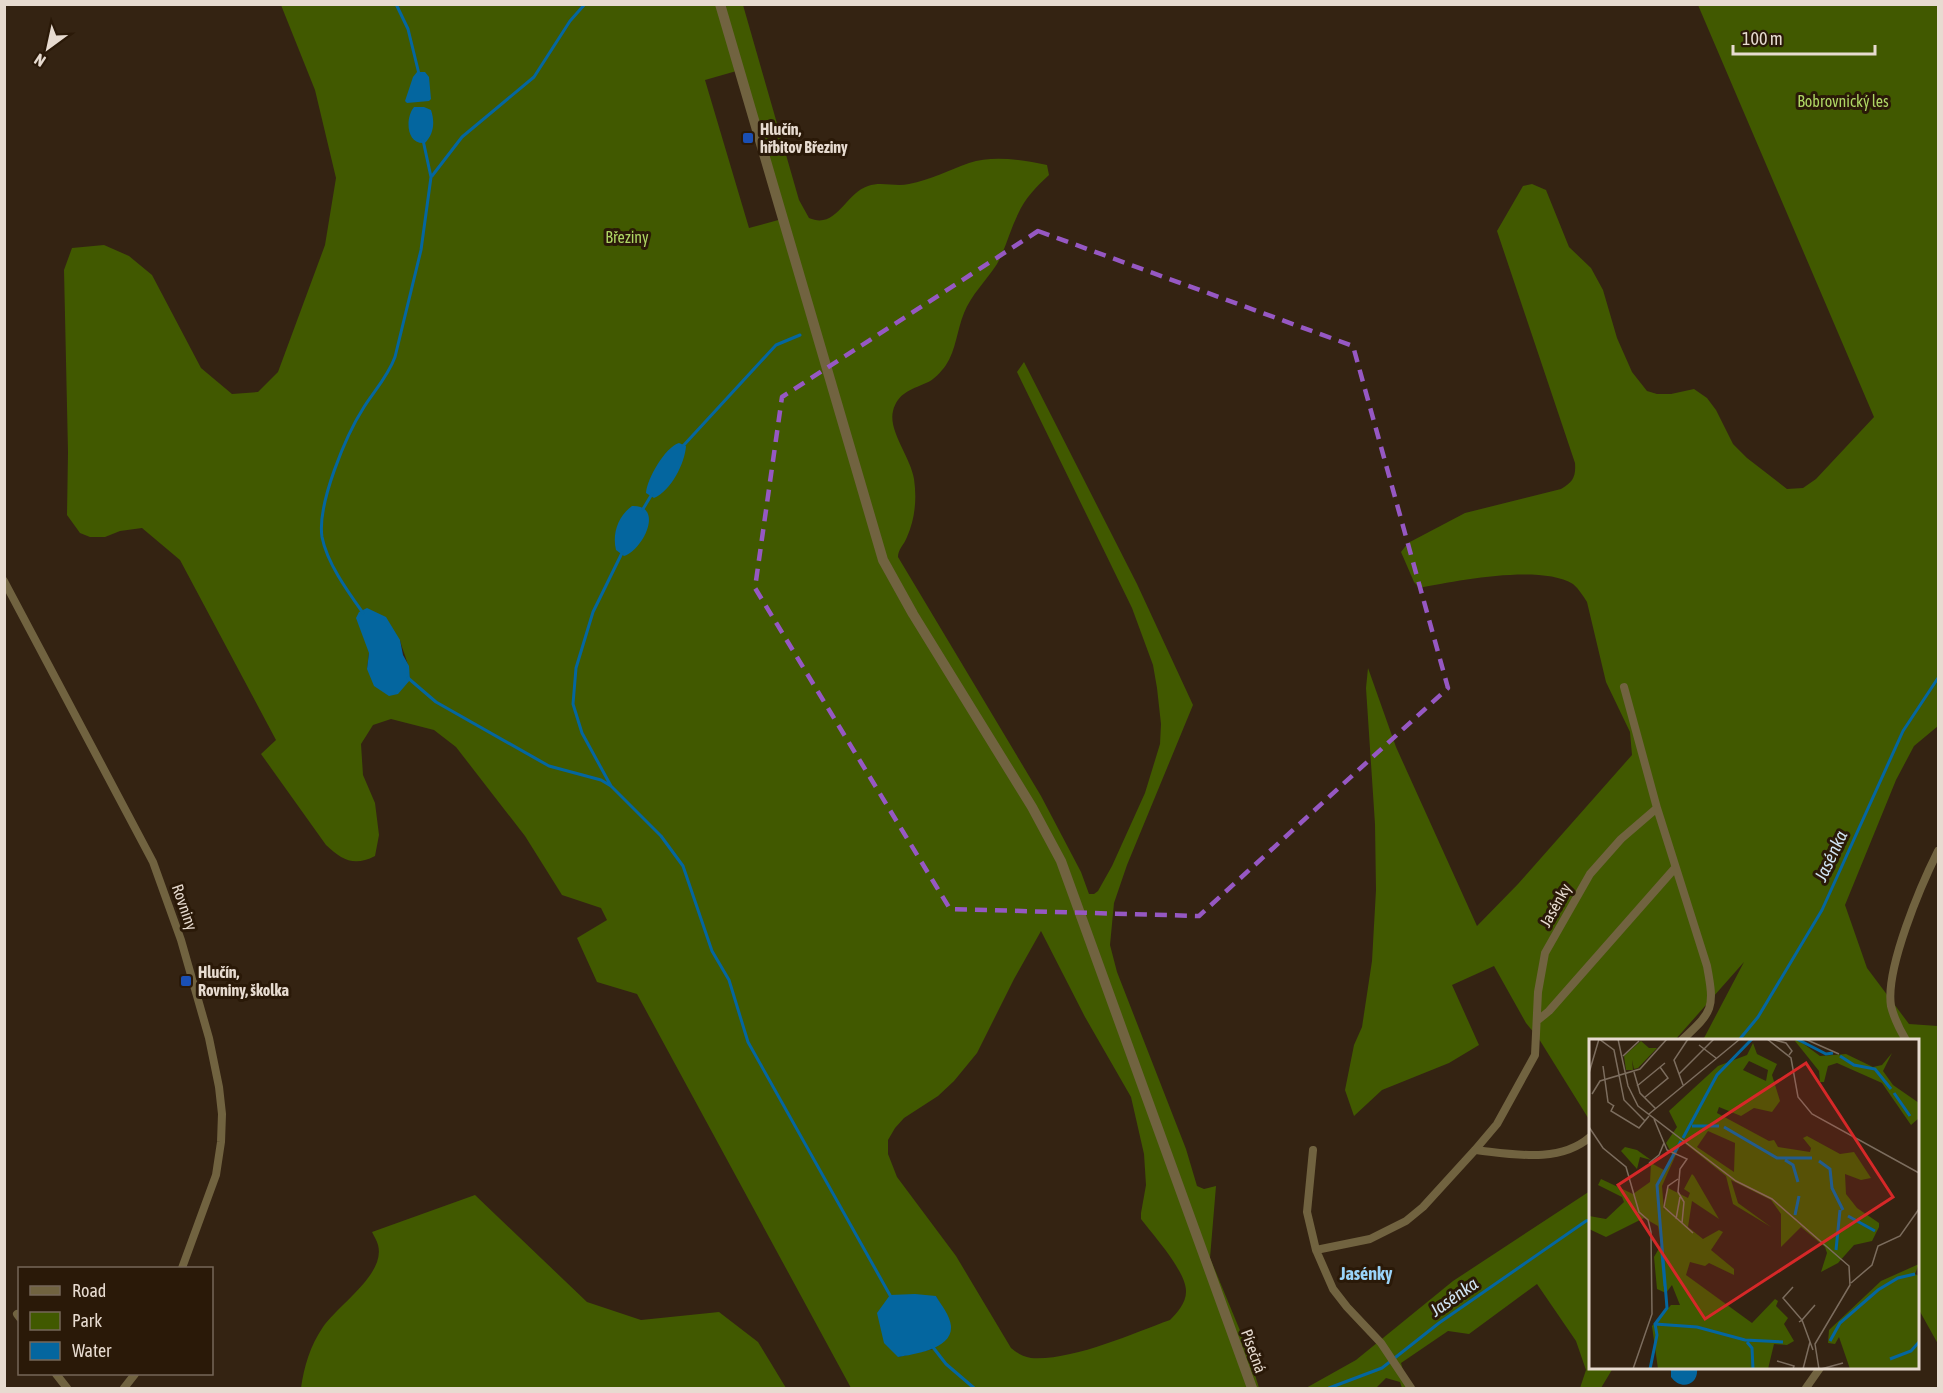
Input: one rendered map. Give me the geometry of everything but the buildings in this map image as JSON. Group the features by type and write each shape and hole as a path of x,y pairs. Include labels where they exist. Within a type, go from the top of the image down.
{"street":[{"name":"Písečná","path":"720,4 883,560 913,614 1032,807 1058,856 1252,1389"},
{"name":"Rovniny","path":"4,581 153,862 181,940 209,1038 219,1087 222,1114 221,1142 216,1175 183,1267"},
{"path":"1624,687 1657,808 1707,966 1712,1002 1708,1014 1684,1039"},
{"name":"Jasénky","path":"1316,1250 1370,1239 1406,1221 1423,1207 1497,1124 1535,1055 1538,992 1545,953 1590,874 1621,839 1657,808"},
{"path":"1905,1039 1892,1006 1892,979 1920,888 1938,851"},
{"path":"1538,1020 1676,868"},
{"path":"1475,1150 1536,1156 1572,1148 1589,1138"},
{"path":"1313,1150 1307,1212 1316,1250 1333,1289 1381,1343 1411,1389"},
{"path":"1806,1389 1819,1369"},
{"path":"57,1375 67,1389"},
{"path":"124,1389 134,1375"}],"highlighted area":[{"path":"1038,231 1353,346 1448,688 1199,916 950,909 755,588 782,397"}],"green space":[{"name":"Březiny","path":"281,5 743,5 799,200 809,218 827,219 860,190 868,186 904,185 969,163 988,159 1008,159 1047,165 1049,175 1024,203 997,264 967,306 946,365 932,380 901,396 895,405 892,419 912,471 915,494 912,523 898,557 1041,796 1081,872 1089,894 1094,894 1112,866 1145,793 1160,744 1161,724 1157,688 1153,665 1132,608 1017,372 1024,362 1137,584 1193,705 1127,865 1114,903 1110,945 1117,972 1186,1149 1197,1186 1204,1189 1216,1186 1210,1258 1246,1345 1259,1388 851,1388 637,994 597,982 577,938 607,920 601,908 562,895 525,836 456,747 434,730 391,719 373,725 361,744 363,775 375,803 379,835 375,856 354,861 337,855 326,845 261,754 276,740 180,560 142,528 120,531 105,537 90,537 80,533 67,515 64,270 72,248 104,245 129,256 152,275 201,368 232,394 258,392 278,372 325,245 336,178 315,90","holes":["740,70 782,219 749,228 705,80","400,640 408,665 409,680 367,669 369,653","1041,931 1085,1017 1131,1097 1144,1154 1146,1185 1141,1219 1175,1264 1185,1284 1186,1292 1183,1304 1170,1320 1083,1351 1047,1358 1020,1355 1011,1348 956,1256 897,1177 888,1154 888,1140 895,1128 904,1118 938,1096 977,1053","936,1296 941,1306 933,1349 898,1357"]},
{"name":"Bobrovnický les","path":"1698,5 1938,5 1938,726 1914,746 1896,780 1845,905 1867,968 1909,1024 1938,1026 1938,1344 1919,1310 1919,1039 1704,1039 1744,962 1676,1039 1589,1039 1589,1119 1539,1039 1526,1023 1494,966 1452,985 1479,1045 1449,1063 1382,1090 1354,1116 1345,1090 1354,1045 1362,1027 1372,961 1376,890 1375,824 1366,688 1368,668 1396,747 1477,926 1518,884 1632,755 1630,732 1606,682 1587,602 1573,584 1558,578 1520,575 1475,578 1419,588 1401,552 1408,543 1465,513 1561,489 1574,476 1575,463 1497,231 1523,186 1532,184 1546,190 1569,247 1591,268 1603,290 1617,338 1632,372 1647,391 1671,394 1694,389 1707,398 1716,410 1733,444 1787,489 1803,488 1816,479 1874,417"},
{"path":"1589,1192 1589,1369 1612,1369 1601,1388 1580,1388 1586,1370 1576,1341 1537,1284 1469,1334 1448,1331 1401,1363 1408,1388 1402,1388 1400,1382 1386,1378 1376,1388 1306,1388 1356,1360 1453,1281"},
{"path":"475,1195 587,1302 641,1320 719,1312 758,1342 786,1388 301,1388 308,1357 318,1334 330,1318 359,1289 375,1267 379,1256 378,1245 372,1232"}],"water":[{"path":"417,72 425,72 429,77 431,99 407,103 405,101"},
{"path":"414,107 431,110 433,128 425,143 414,140 409,130 409,118"},
{"path":"679,443 686,446 680,468 666,489 654,498 646,493 650,480 663,457"},
{"path":"632,506 642,508 647,513 648,528 638,546 624,556 616,550 616,532 623,515"},
{"path":"367,608 386,617 400,640 403,655 409,666 410,680 398,694 389,696 374,686 367,669 369,653 356,618 359,612"},
{"path":"890,1295 936,1296 949,1318 950,1334 946,1340 931,1349 898,1357 884,1343 877,1313"},
{"path":"1671,1369 1697,1369 1695,1379 1688,1384 1680,1384 1671,1377"}],"waterway":[{"path":"396,4 408,29 419,74"},
{"path":"432,176 462,137 534,77 570,21 585,4"},
{"path":"363,613 328,557 322,537 324,507 341,452 357,419 385,377 395,357 421,250 431,177 423,140"},
{"path":"683,446 776,345 800,335"},
{"path":"643,509 652,494"},
{"path":"611,786 582,733 573,704 576,668 593,612 622,553"},
{"path":"408,678 436,702 549,766 601,780 611,786 661,836 683,866 712,951 729,980 748,1042 891,1297"},
{"name":"Jasénka","path":"1740,1039 1758,1017 1822,910 1903,731 1938,678"},
{"name":"Jasénka","path":"1329,1388 1382,1368 1439,1323 1589,1220"},
{"path":"932,1346 946,1364 974,1388"}],"place":[{"name":"Hlučín, hřbitov Březiny","path":"748,138"},
{"name":"Hlučín, Rovniny, školka","path":"186,981"}],"district":[{"name":"Jasénky","path":"1366,1274"}]}
